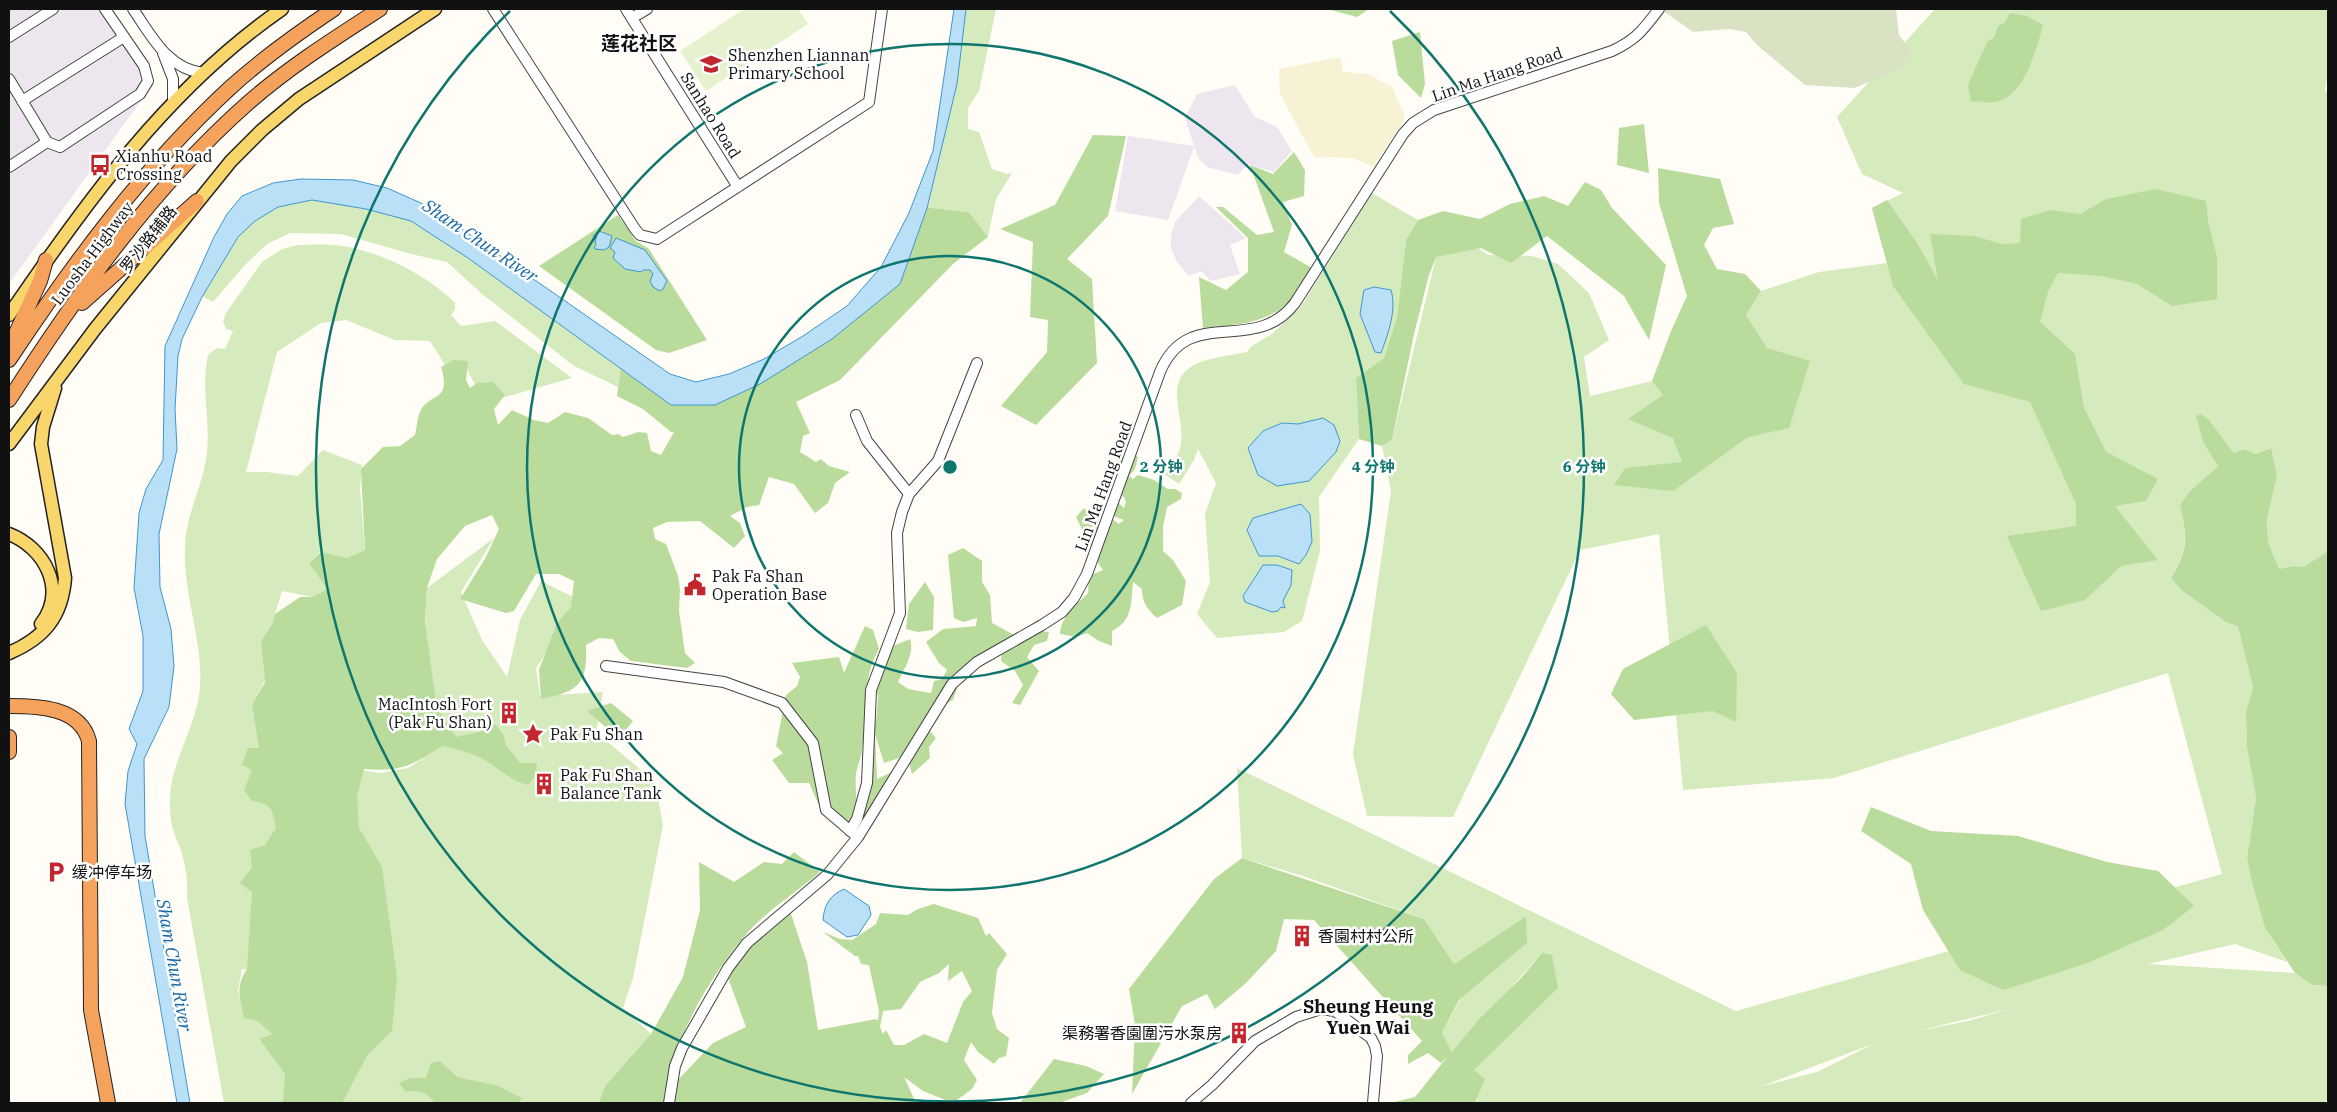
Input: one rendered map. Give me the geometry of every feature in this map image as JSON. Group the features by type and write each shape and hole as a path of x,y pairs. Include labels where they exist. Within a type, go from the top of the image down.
{"highway":[{"name":"Luosha Highway","path":"9,360 44,307 100,231 146,175 188,129 232,86 269,56 334,9"},
{"name":"Luosha Highway","path":"9,400 61,322 118,245 162,191 206,144 248,103 300,62 380,9"},
{"path":"61,322 197,201"},
{"path":"9,349 40,282 46,260"},
{"path":"9,706 47,709 72,716 83,726 89,741 91,1010 108,1103"},
{"path":"9,737 9,752"}],"main road":[{"path":"9,314 46,260 114,171 173,103 204,73 282,9"},
{"name":"罗沙路辅路","path":"9,444 59,376 154,259 197,201 262,130 299,100 435,9"},
{"path":"9,653 35,635 57,613 64,593 65,578 41,444 43,427 59,376"},
{"path":"9,534 34,548 49,571 53,595 43,622 35,635 9,645"}],"street":[{"path":"9,37 53,9"},
{"path":"9,79 47,142 60,147 140,94 148,80 144,66 106,9"},
{"path":"133,9 161,50 173,79 173,103"},
{"path":"492,9 640,235 657,239 868,102 882,9"},
{"name":"Sanhao Road","path":"626,9 738,186"},
{"path":"632,18 647,9"},
{"name":"Lin Ma Hang Road","path":"669,1103 679,1055 697,1018 728,968 750,939 827,875 952,684 977,662 1057,616 1078,593 1087,574 1160,372 1173,350 1185,340 1198,335 1258,329 1271,324 1284,315 1295,303 1403,134 1413,123 1434,110 1604,54 1631,42 1659,9"},
{"path":"22,101 124,37"},
{"path":"161,50 183,69 204,73"},
{"path":"9,167 47,142"},
{"path":"606,666 724,682 782,703 813,744 826,810 854,834 867,783 871,690 900,613 897,533 909,494 938,461 977,363"},
{"path":"856,415 867,441 909,494"},
{"path":"1191,1103 1212,1085 1255,1041 1296,1016 1321,1009 1335,1012 1371,1038 1377,1056 1373,1103"}],"shaded area":[{"path":"9,9 111,9 149,65 153,84 9,284"},
{"path":"1340,57 1343,72 1368,74 1392,87 1405,115 1403,122 1373,167 1353,158 1314,157 1280,94 1279,69"},
{"path":"1235,85 1255,117 1277,127 1292,151 1274,172 1248,164 1238,175 1207,167 1199,159 1194,147 1168,220 1115,211 1128,136 1194,146 1185,118 1197,94"},
{"path":"1199,196 1246,238 1230,245 1240,274 1211,281 1201,271 1189,276 1177,262 1171,248 1171,236 1175,222"}],"green space":[{"path":"744,9 798,9 808,24 706,91 680,51"},
{"path":"960,9 996,9 979,91 968,108 968,129 979,132 992,169 1007,174 1012,173 996,199 988,237 969,212 922,207"},
{"path":"1327,9 1369,9 1357,17"},
{"path":"1663,9 1896,9 1899,35 1911,51 1903,66 1855,88 1805,85 1757,45 1746,32 1729,29 1693,32"},
{"path":"1935,9 2328,9 2328,74 2325,90 2328,93 2328,551 2304,568 2291,566 2279,569 2268,542 2267,519 2277,476 2270,448 2256,454 2243,449 2234,453 2209,420 2204,444 2218,466 2189,492 2180,505 2185,534 2184,543 2181,559 2171,578 2181,590 2226,622 2238,627 2253,687 2246,712 2247,748 2256,798 2247,858 2265,928 2287,962 2235,944 2148,964 2295,973 2312,985 2328,986 2328,1099 2323,1103 1477,1103 1477,1074 1473,1070 1542,953 1452,1053 1442,1033 1462,996 1526,916 1454,964 1424,919 1303,876 1242,858 1237,768 1736,1011 2222,874 2168,673 1834,778 1683,790 1659,534 1580,550 1453,817 1367,816 1353,754 1391,491 1382,446 1392,440 1436,257 1474,245 1488,255 1532,256 1558,264 1589,293 1609,340 1584,357 1590,396 1652,381 1746,315 1761,291 1819,272 1887,263 1872,208 1903,193 1862,174 1837,117","holes":["2009,1009 1968,1021 1917,1031","1870,1045 1817,1072 1762,1086"]},
{"path":"2010,13 2027,16 2043,25 2028,69 2023,80 2008,96 1996,102 1971,102 1968,85 1987,42 1994,38 1998,26 2005,22"},
{"path":"1420,32 1425,84 1421,98 1398,75 1392,41"},
{"path":"1644,124 1649,173 1617,165 1619,128"},
{"path":"1093,135 1126,136 1108,216 1067,259 1092,279 1097,363 1036,425 1001,406 1047,352 1048,320 1030,317 1033,242 1000,229 1055,205"},
{"path":"1294,152 1305,170 1304,196 1283,202 1292,225 1284,252 1312,268 1299,290 1281,309 1250,322 1203,328 1199,277 1226,290 1248,272 1248,238 1216,207 1223,207 1257,235 1274,232 1250,165 1273,174"},
{"path":"1658,168 1720,179 1734,224 1713,228 1704,245 1717,269 1745,274 1761,291 1746,315 1767,348 1810,361 1789,428 1748,437 1673,491 1614,485 1625,468 1682,462 1673,438 1628,419 1663,395 1652,381 1687,296 1659,203"},
{"path":"1585,182 1601,190 1612,208 1666,265 1649,340 1624,296 1547,236 1511,263 1481,248 1436,257 1429,275 1414,334 1392,440 1382,446 1359,439 1356,378 1384,358 1397,317 1406,240 1418,220 1443,211 1480,219 1510,204 1544,196 1568,206"},
{"path":"313,188 414,211 622,359 618,387 574,366 481,293 447,262 341,234 290,233 267,244 245,265 213,302 197,293 259,198"},
{"path":"2156,189 2206,201 2208,221 2217,257 2217,299 2172,306 2137,284 2102,276 2058,273 2048,292 2040,322 2075,354 2084,408 2106,452 2158,479 2146,501 2115,506 2158,560 2121,566 2085,600 2041,611 2007,536 2076,526 2076,504 2030,402 1964,384 1893,286 1872,208 1887,200 1919,246 1938,281 1930,234 1974,236 2002,244 2020,243 2021,219 2051,210 2080,214 2106,199"},
{"path":"1372,193 1418,220 1406,240 1397,317 1384,358 1356,378 1359,439 1319,497 1320,551 1302,621 1284,632 1217,638 1197,614 1210,582 1205,514 1216,483 1198,449 1194,460 1179,484 1164,474 1176,458 1180,448 1181,425 1177,390 1180,380 1186,370 1198,363 1247,352 1250,347 1272,334 1300,308"},
{"path":"922,207 969,212 988,237 953,264 840,380 796,402 810,433 803,436 800,452 816,462 821,459 829,466 850,472 835,483 828,503 815,513 794,484 769,477 759,505 747,507 730,516 740,523 745,536 734,548 700,521 667,522 653,528 655,539 666,544 678,576 680,589 679,611 685,653 695,663 687,668 631,661 620,652 613,639 599,638 586,645 585,669 578,684 564,693 541,699 539,670 557,623 571,607 574,581 559,574 536,574 514,611 506,613 460,599 486,557 499,529 492,515 465,526 437,559 427,588 425,623 437,707 456,737 479,732 495,724 503,734 506,745 520,763 537,763 536,775 528,785 521,783 477,756 443,746 414,763 405,766 377,770 364,769 357,796 359,828 382,867 397,977 392,1031 368,1054 342,1103 283,1103 285,1074 259,1039 272,1034 257,1021 244,1018 240,998 241,981 247,969 252,892 240,883 252,868 250,850 265,845 276,828 270,809 264,804 252,801 244,790 252,770 242,765 248,748 259,748 252,704 265,682 261,641 272,624 275,614 300,597 312,597 327,589 309,563 321,552 347,558 365,550 361,469 383,447 400,446 415,435 420,412 429,401 442,392 444,378 441,367 454,360 468,361 466,380 470,388 477,383 493,382 505,395 494,409 498,425 512,410 534,420 548,423 565,412 588,418 612,435 618,434 623,437 638,432 647,433 651,451 661,455 674,432 671,432 643,409 617,396 622,359 719,394 895,276"},
{"path":"618,215 636,241 649,249 707,340 669,353 656,350 539,266"},
{"path":"298,245 349,247 399,264 430,282 455,303 455,309 451,315 461,326 495,321 572,378 505,397 478,391 466,367 445,365 430,341 395,340 346,320 321,323 277,352 246,472 267,472 298,476 323,450 362,465 360,489 365,550 347,558 320,552 309,563 327,589 312,597 282,591 272,624 261,641 265,680 252,704 260,748 252,770 255,801 275,805 273,810 276,828 252,892 250,970 242,969 238,990 244,1018 257,1021 273,1035 259,1039 285,1074 284,1103 224,1103 187,898 185,868 181,850 172,826 170,812 173,775 194,717 200,687 199,651 187,583 185,548 190,515 206,460 208,434 205,382 208,355 217,348 225,349 233,331 226,329 223,321 226,313 262,262 282,249"},
{"path":"2201,414 2209,420 2234,453 2243,449 2256,454 2271,448 2277,476 2267,519 2268,542 2279,569 2292,566 2304,567 2328,551 2328,986 2312,985 2295,973 2265,928 2253,886 2247,858 2256,798 2247,748 2246,712 2253,687 2238,627 2226,622 2181,590 2171,578 2181,559 2185,543 2180,505 2189,492 2218,466 2204,444 2196,416"},
{"path":"1129,451 1138,457 1135,469 1129,476 1133,479 1138,475 1154,480 1168,489 1175,489 1182,493 1181,499 1167,507 1163,527 1163,551 1173,560 1186,581 1182,605 1157,618 1146,605 1142,589 1133,582 1130,610 1124,622 1112,631 1112,646 1099,641 1087,633 1077,637 1060,634 1066,617 1088,593 1089,576 1103,570 1076,517 1084,508 1098,524 1111,518 1119,524 1124,520 1104,510 1108,499 1119,503 1124,508 1126,502 1124,497 1112,494 1123,475 1116,468 1117,455 1127,457"},
{"path":"494,538 461,592 482,640 507,677 520,620 541,581 575,598 570,619 536,668 540,696 603,692 596,732 655,782 663,825 633,978 623,1008 651,1034 605,1086 599,1103 342,1103 361,859 347,768 380,773 408,768 443,746 425,627 427,588"},
{"path":"963,548 982,561 982,582 990,595 992,623 1018,637 1032,630 1049,632 1047,641 1034,645 1027,657 1039,671 1020,705 1012,703 1023,685 1015,671 1001,661 1002,642 991,661 962,674 953,700 938,708 928,729 936,738 929,747 930,758 912,774 908,760 899,758 884,763 875,734 877,779 892,772 858,829 856,829 873,717 876,722 878,697 873,676 883,650 910,639 910,655 898,682 908,689 931,693 934,681 942,679 947,670 939,663 926,642 943,629 976,626 977,618 963,622 954,618 948,555"},
{"path":"925,582 934,597 933,630 918,632 906,629 909,604"},
{"path":"1706,625 1737,673 1736,722 1713,711 1634,720 1611,694 1623,669"},
{"path":"865,626 873,630 879,649 869,673 862,751 856,774 856,804 849,822 821,810 809,783 789,783 772,760 783,753 776,746 786,695 797,686 800,677 792,663 839,657 844,673"},
{"path":"611,703 633,721 619,739 587,711"},
{"path":"1871,807 1931,831 2018,836 2107,862 2158,871 2194,906 2163,930 2085,964 2003,990 1960,970 1923,910 1911,864 1861,831"},
{"path":"794,852 820,872 757,923 719,969 694,1011 684,1034 668,1079 663,1103 599,1103 605,1086 651,1034 683,977 700,910 699,862 734,882 764,862 782,864"},
{"path":"1242,858 1424,919 1454,964 1526,916 1527,943 1459,1000 1442,1033 1452,1052 1480,1018 1521,978 1542,953 1552,955 1558,988 1474,1070 1485,1079 1475,1103 1390,1103 1415,1097 1448,1056 1441,1063 1428,1053 1408,1064 1408,1055 1422,1041 1314,920 1284,919 1276,951 1245,984 1215,1009 1207,994 1182,1006 1132,1094 1135,1025 1129,989 1214,879"},
{"path":"934,904 978,918 986,936 989,933 1007,954 997,970 992,1013 997,1029 1009,1038 1006,1056 999,1058 994,1064 978,1052 971,1042 964,1060 977,1080 972,1089 953,1103 923,1091 904,1077 916,1103 675,1103 677,1081 713,1043 746,1027 727,975 755,941 790,911 807,962 818,1030 876,1019 878,1021 879,1011 869,965 861,964 858,956 855,956 823,932 840,939 852,940 876,924 880,913 908,915 918,909","holes":["949,964 948,981 962,971 972,991 963,1002 947,1043 924,1034 904,1045 894,1045 886,1030 883,1034 880,1027 883,1011 901,1009 920,982 939,973"]},
{"path":"1054,1059 1086,1066 1104,1074 1087,1093 1059,1103 1020,1103"},
{"path":"440,1061 457,1077 498,1086 522,1098 519,1103 435,1103 422,1092 406,1092 399,1083 410,1078 426,1078 431,1063"}],"water":[{"path":"954,9 966,9 957,84 927,208 900,284 832,339 760,384 715,405 671,405 468,258 411,221 366,209 312,200 278,207 255,221 238,237 202,297 182,339 178,356 175,409 177,449 159,534 160,587 171,629 174,666 169,707 144,759 145,836 190,1103 177,1103 125,804 128,771 137,744 129,729 143,691 143,636 134,588 139,513 146,489 163,460 165,346 214,237 227,214 242,196 273,183 301,179 353,180 387,188 430,207 670,374 696,382 729,374 764,359 803,336 847,306 881,267 909,213 933,151"},
{"path":"599,231 612,236 609,247 604,250 595,249 594,247 596,245 595,239 597,238 593,236"},
{"path":"616,238 645,250 667,281 663,289 660,291 653,287 650,281 653,274 650,270 643,270 641,272 625,269 613,258 615,252 610,248"},
{"path":"1374,287 1391,290 1393,298 1391,322 1381,353 1375,352 1360,314 1364,290"},
{"path":"1323,418 1334,425 1340,441 1336,452 1309,481 1277,486 1258,475 1248,448 1263,431 1282,423 1298,424"},
{"path":"1301,504 1310,514 1312,542 1299,564 1278,556 1259,556 1247,530 1253,518"},
{"path":"1263,565 1277,565 1292,570 1291,585 1283,601 1285,608 1281,607 1278,611 1272,612 1245,602 1243,596"},
{"path":"844,889 869,906 871,915 858,935 847,937 823,920 831,897"}],"place":[{"name":"Shenzhen Liannan Primary School","path":"711,64"},
{"name":"Xianhu Road Crossing","path":"100,165"},
{"name":"Pak Fa Shan Operation Base","path":"695,585"},
{"name":"MacIntosh Fort (Pak Fu Shan)","path":"509,713"},
{"name":"Pak Fu Shan","path":"533,734"},
{"name":"Pak Fu Shan Balance Tank","path":"544,784"},
{"name":"缓冲停车场","path":"56,872"},
{"name":"香園村村公所","path":"1302,936"},
{"name":"渠務署香園圍污水泵房","path":"1239,1033"}],"district":[{"name":"莲花社区","path":"639,43"},
{"name":"Sheung Heung Yuen Wai","path":"1368,1017"}],"water label":[{"name":"Sham Chun River","path":"480,241"},
{"name":"Sham Chun River","path":"174,965"}]}
